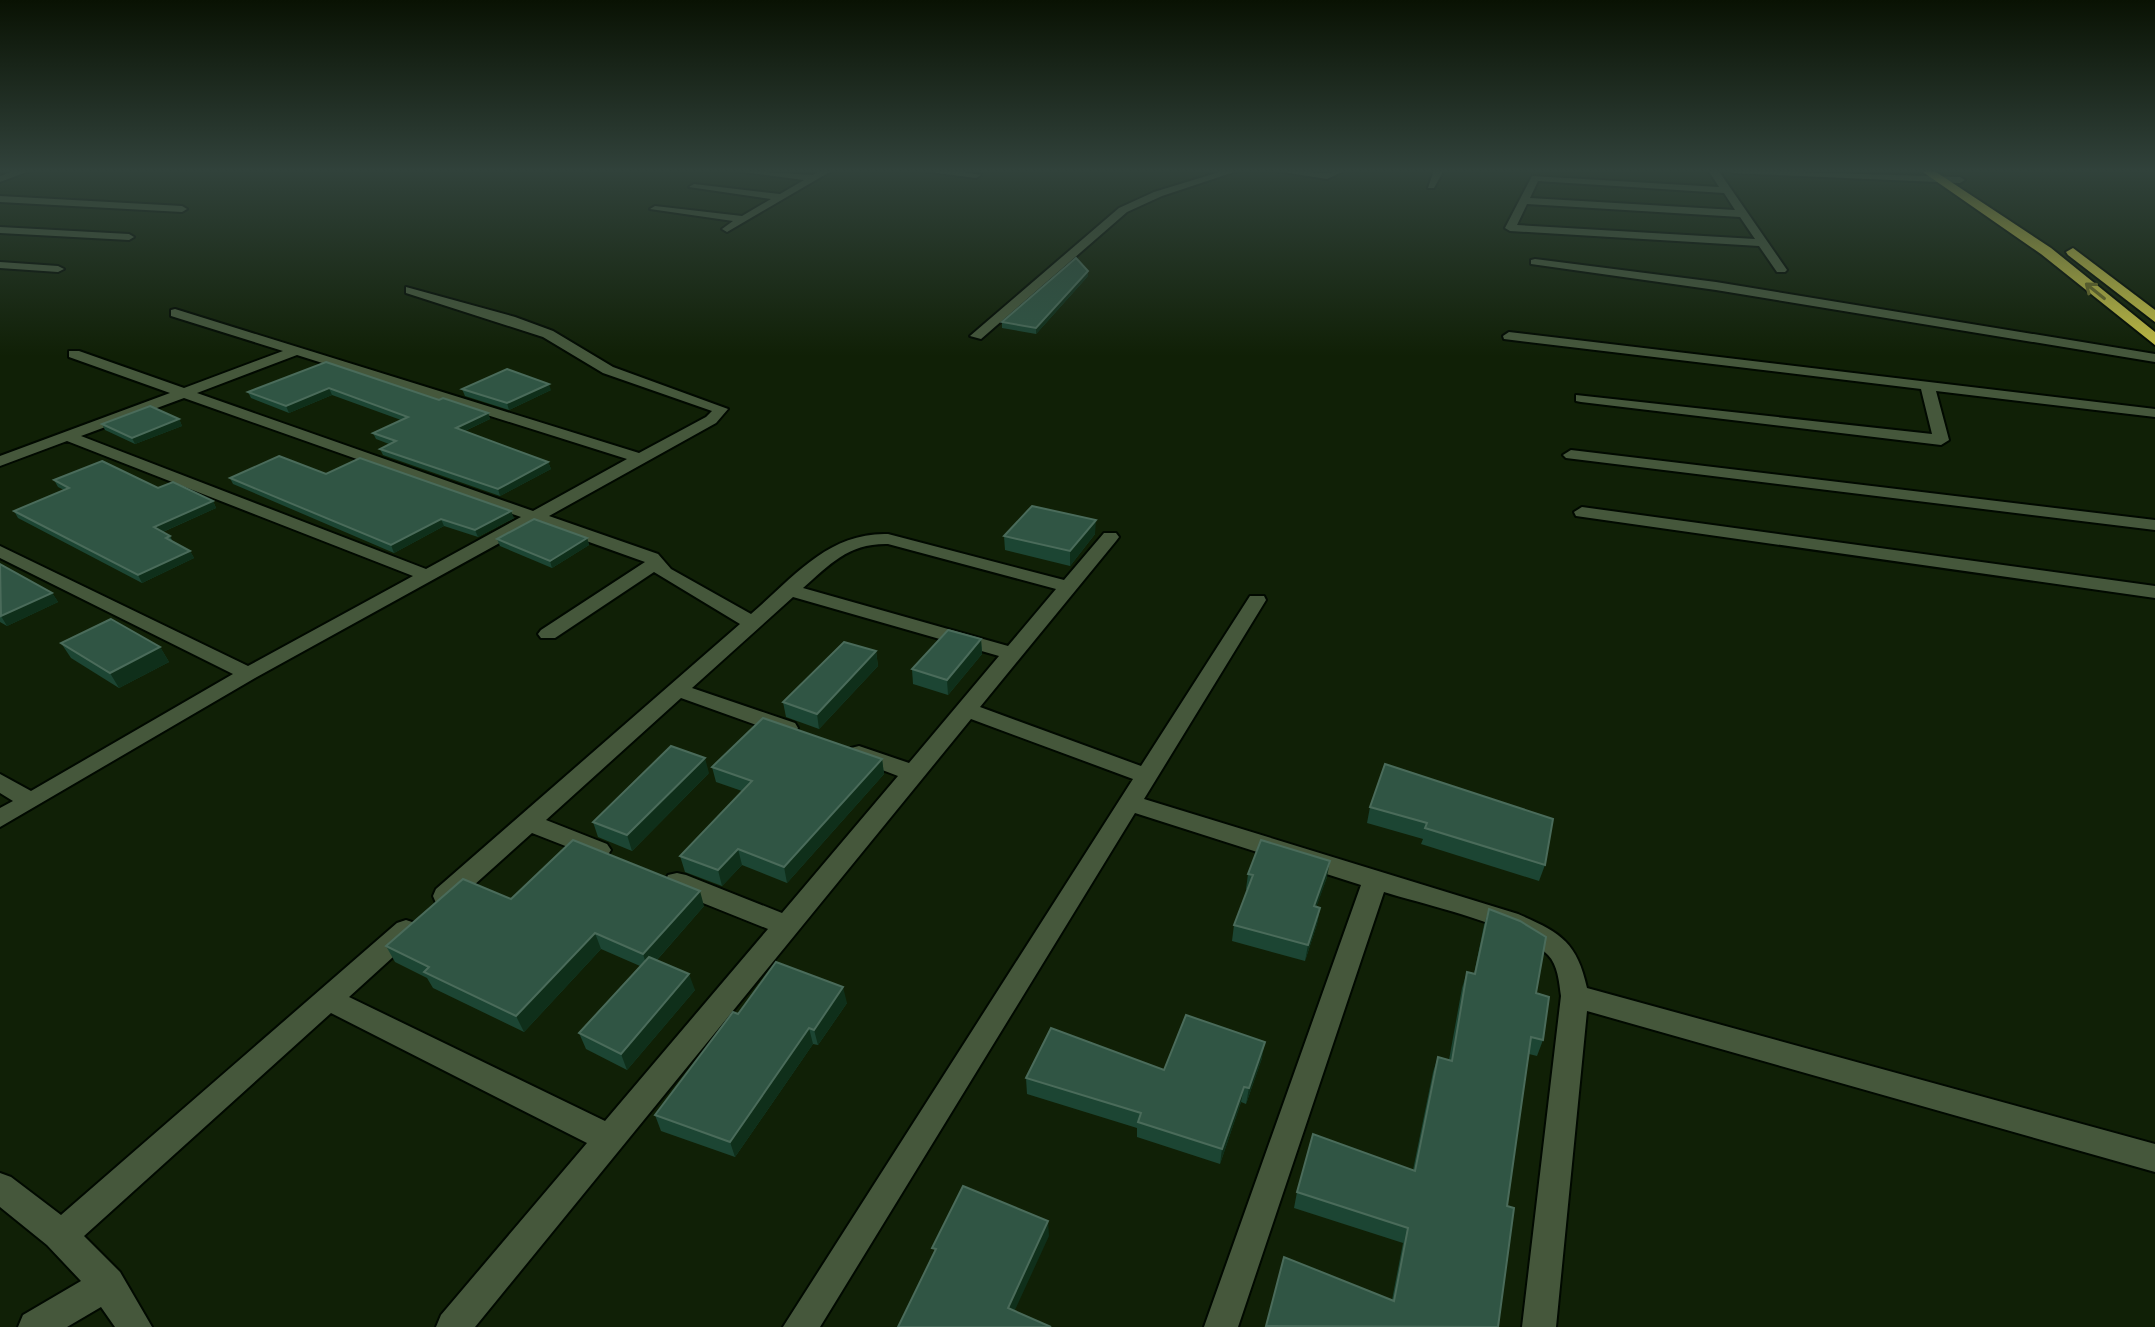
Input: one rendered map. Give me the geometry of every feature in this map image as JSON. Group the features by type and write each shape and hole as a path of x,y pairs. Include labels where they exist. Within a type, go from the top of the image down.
{"highway":[{"path":"2019,232 2155,340"},
{"path":"2041,232 2073,252 2155,317"}],"street":[{"path":"36,232 129,237"},
{"path":"976,336 1097,232"},
{"path":"1576,232 1763,243"},
{"path":"1755,232 1781,270"},
{"path":"1535,262 1716,286 2155,358"},
{"path":"0,265 58,269"},
{"path":"0,819 248,674 711,420 721,409 608,370 548,334 410,290"},
{"path":"175,313 642,459"},
{"path":"1509,336 2155,413"},
{"path":"0,461 296,351"},
{"path":"74,354 643,554 665,573 752,623"},
{"path":"1581,398 1941,440 1927,385"},
{"path":"67,436 426,575"},
{"path":"1571,455 2155,525"},
{"path":"1582,512 2155,592"},
{"path":"453,1327 1110,537"},
{"path":"61,1236 835,550 869,538 888,539 1069,587"},
{"path":"0,551 248,674"},
{"path":"548,634 654,563"},
{"path":"789,590 1013,654"},
{"path":"800,1327 1257,600"},
{"path":"677,690 811,736"},
{"path":"967,710 1147,776"},
{"path":"840,747 914,773"},
{"path":"0,782 30,801"},
{"path":"1129,803 1509,921 1553,942 1570,964 1575,996 1539,1327"},
{"path":"528,822 614,856"},
{"path":"658,874 787,926"},
{"path":"1221,1327 1376,878"},
{"path":"1575,996 2155,1158"},
{"path":"328,999 610,1139"},
{"path":"0,1188 61,1236 108,1284 135,1327"},
{"path":"35,1327 108,1284"}],"building":[{"path":"1076,258 1088,271 1036,328 1002,322"},
{"path":"326,362 488,413 456,428 548,462 498,489 380,449 396,441 373,433 408,417 329,388 286,406 248,392"},
{"path":"507,369 549,384 507,403 462,389"},
{"path":"150,406 179,419 132,438 102,424"},
{"path":"279,456 326,474 360,458 511,511 475,530 441,519 391,545 230,478"},
{"path":"102,461 158,488 173,482 213,501 154,527 170,536 166,538 190,551 138,575 14,511 69,488 54,480"},
{"path":"1032,506 1096,520 1070,551 1004,536"},
{"path":"534,519 587,538 550,561 497,539"},
{"path":"0,564 52,593 1,616"},
{"path":"111,619 160,647 110,673 61,643"},
{"path":"948,630 981,639 947,680 912,669"},
{"path":"844,642 876,651 817,714 783,702"},
{"path":"763,718 882,759 784,867 738,849 718,870 680,856 752,781 712,767"},
{"path":"671,746 705,758 627,835 593,822"},
{"path":"1385,764 1553,819 1545,865 1425,828 1427,823 1370,807"},
{"path":"573,840 700,891 643,954 595,933 516,1016 424,972 429,967 386,946 463,879 511,899"},
{"path":"1261,840 1330,861 1314,906 1320,908 1308,945 1234,925 1253,875 1248,874"},
{"path":"1489,909 1520,921 1546,937 1536,993 1549,997 1543,1040 1531,1037 1507,1206 1514,1208 1498,1327 1266,1326 1284,1257 1394,1301 1408,1228 1297,1192 1313,1134 1415,1171 1438,1057 1452,1061 1467,972 1475,974"},
{"path":"649,957 689,974 621,1054 579,1033"},
{"path":"776,962 843,987 814,1030 809,1028 730,1142 655,1115 733,1012 738,1014"},
{"path":"1186,1015 1265,1042 1249,1088 1244,1087 1222,1149 1138,1122 1141,1113 1026,1078 1051,1028 1164,1070"},
{"path":"963,1186 1048,1221 1008,1308 1051,1327 898,1327"}]}
